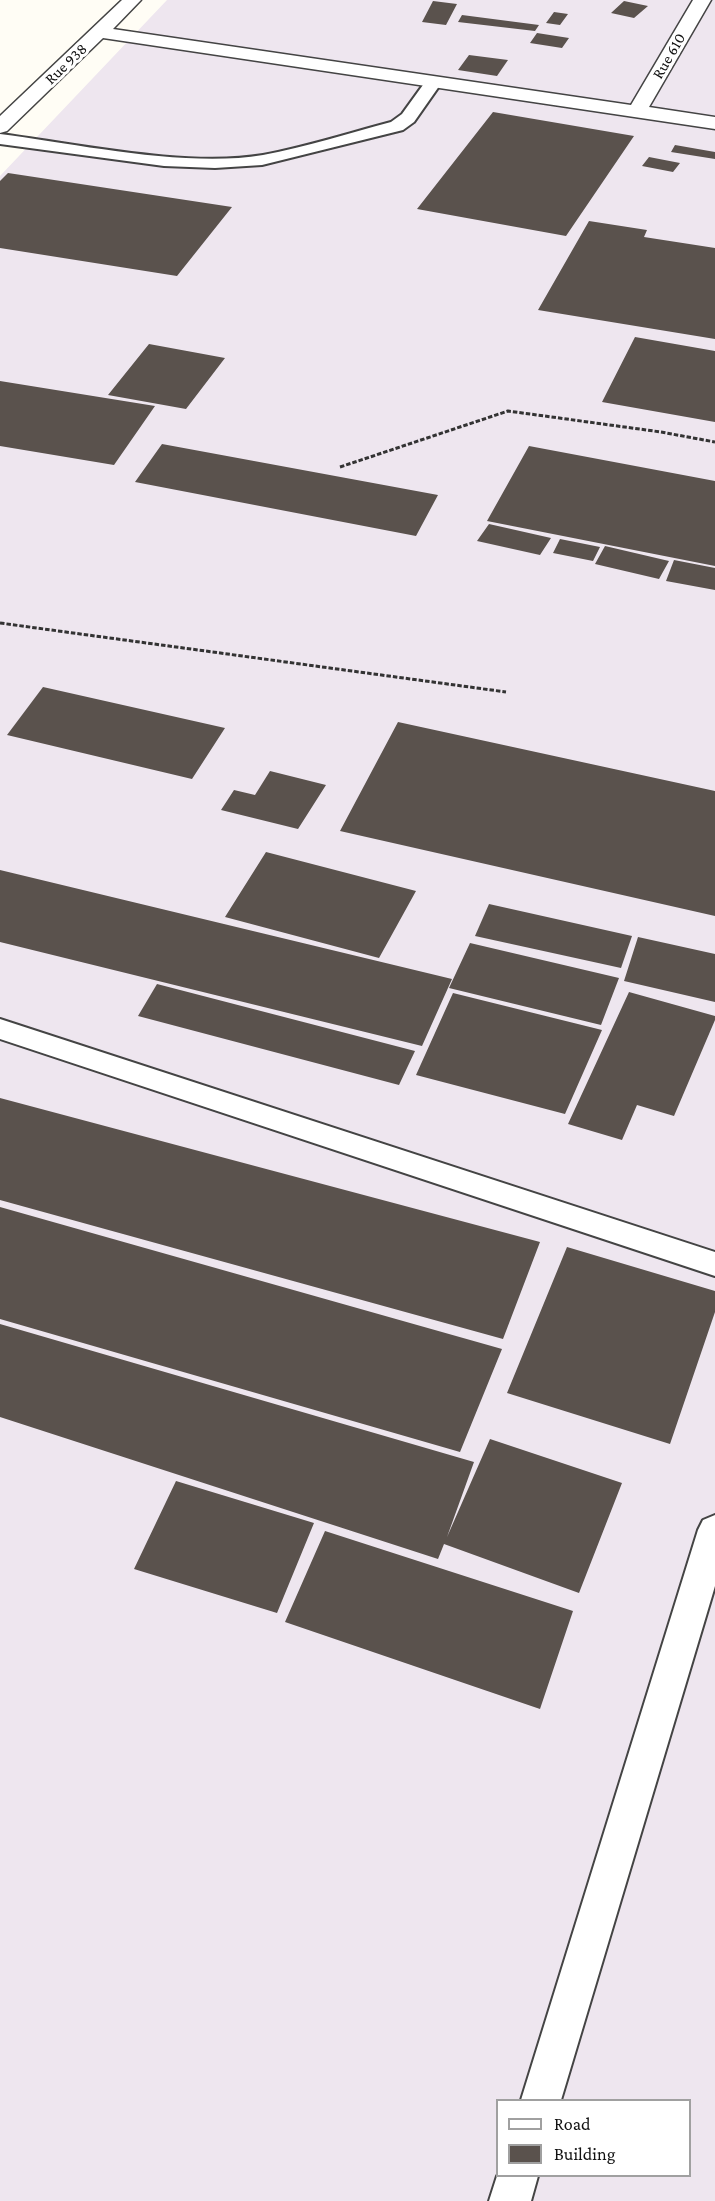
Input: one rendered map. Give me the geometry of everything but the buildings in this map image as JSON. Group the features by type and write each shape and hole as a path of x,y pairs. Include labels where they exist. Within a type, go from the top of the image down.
{"street":[{"name":"Rue 938","path":"0,128 18,99 99,32 132,0"},
{"name":"Rue 610","path":"636,112 702,0"},
{"path":"99,32 715,123"}],"lane":[{"path":"0,139 164,161 216,163 262,160 397,126 408,118 434,82"},
{"path":"0,1029 715,1264"},
{"path":"541,2099 715,1530"},
{"path":"510,2201 517,2177"}],"path":[{"path":"339,467 508,411 661,432 715,442"},
{"path":"0,623 506,692"}],"shaded area":[{"path":"167,0 715,0 715,2201 0,2201 0,176"}]}
